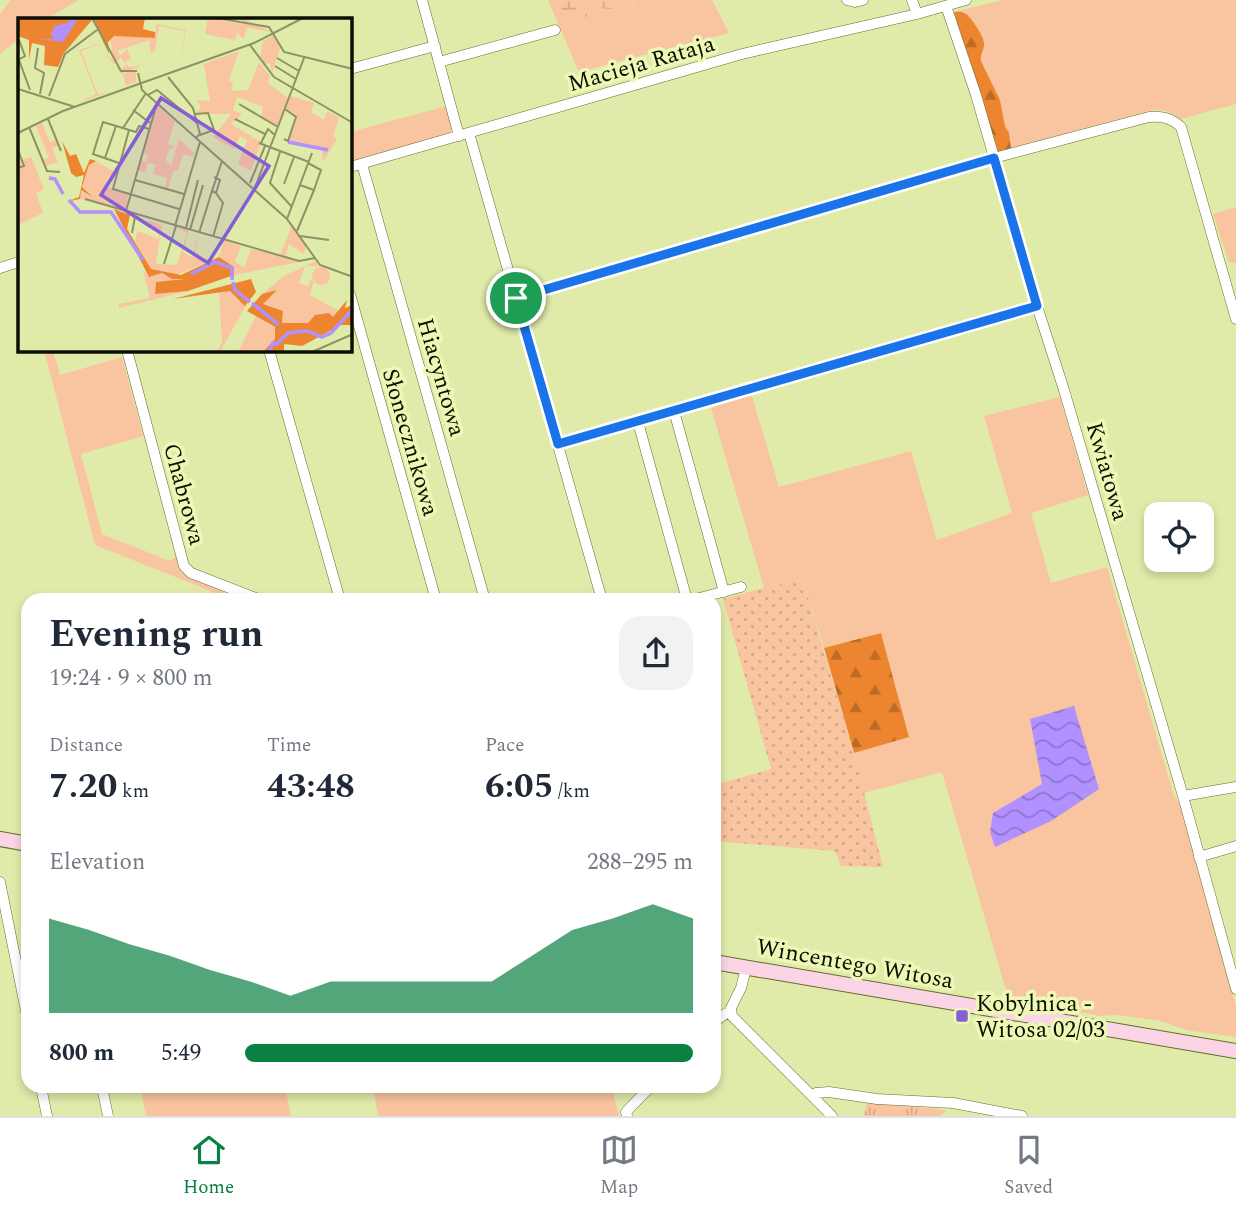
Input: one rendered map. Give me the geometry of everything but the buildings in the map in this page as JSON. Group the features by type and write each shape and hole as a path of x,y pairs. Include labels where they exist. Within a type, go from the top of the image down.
{"street":[{"path":"422,0 439,62 516,298 601,593"},
{"path":"847,0 863,0"},
{"path":"912,0 917,14"},
{"name":"Macieja Rataja","path":"352,166 742,54 917,14 966,0"},
{"name":"Kwiatowa","path":"946,6 976,96 1068,403 1236,986"},
{"path":"439,62 555,30"},
{"path":"352,68 435,46"},
{"path":"516,298 994,158 1149,117 1166,117 1181,127 1236,319"},
{"name":"Hiacyntowa","path":"362,164 483,593"},
{"path":"0,268 18,262"},
{"name":"Słonecznikowa","path":"352,300 434,593"},
{"path":"558,444 1037,306"},
{"name":"Chabrowa","path":"128,352 184,566 191,573 243,593"},
{"path":"270,352 339,593"},
{"path":"674,411 724,592"},
{"path":"638,422 687,593"},
{"path":"720,593 741,587"},
{"path":"1182,796 1236,787"},
{"path":"0,839 21,843"},
{"path":"1199,857 1236,846"},
{"path":"0,882 21,986"},
{"name":"Wincentego Witosa","path":"721,963 1236,1051"},
{"path":"721,1016 730,1012 741,988 746,968"},
{"path":"730,1012 832,1116"},
{"path":"812,1096 829,1092 877,1099 953,1103 1022,1116"},
{"path":"42,1093 47,1116"},
{"path":"103,1093 108,1116"},
{"path":"627,1114 645,1093"}],"green space":[{"path":"11,0 79,0 48,18 18,18 18,40 0,54 0,14"},
{"path":"548,0 555,0 558,9 586,17 598,8 622,10 644,0 712,0 729,33 579,72"},
{"path":"555,0 644,0 622,10 598,8 586,17 575,19 558,9"},
{"path":"1002,0 1236,0 1236,104 1181,119 1167,112 1152,110 1011,148 1000,100 981,61 984,47 970,20 954,12"},
{"path":"954,12 963,12 968,16 982,37 984,44 981,61 1000,100 1011,148 997,153"},
{"path":"447,106 452,125 446,136 352,163 352,131"},
{"path":"1236,207 1236,263 1229,262 1213,214"},
{"path":"45,352 54,352 60,375 122,357 143,436 81,454 102,534 170,561 177,555 183,574 222,590 222,593 215,593 95,545"},
{"path":"751,393 779,487 911,451 937,540 1012,513 984,416 1060,397 1088,495 1031,513 1051,583 1107,567 1174,796 1180,804 1236,1005 1236,1037 1186,1030 1161,1021 1118,1015 1100,1016 1008,997 942,772 864,793 854,753 909,736 881,633 824,648 803,580 764,588 711,408"},
{"path":"803,580 854,753 883,867 841,866 835,851 721,842 721,783 771,769 723,599"},
{"path":"881,633 909,737 854,753 824,648"},
{"path":"141,1093 286,1093 291,1116 146,1116"},
{"path":"374,1093 613,1093 619,1116 378,1116"},
{"path":"867,1102 947,1110 940,1116 864,1116"}],"water":[{"path":"1074,706 1099,789 1051,821 995,847 990,832 993,813 1042,784 1030,719"}],"place":[{"name":"Kobylnica - Witosa 02/03","path":"962,1016"}],"route":[{"path":"994,158 1037,306 558,444 516,298 994,158"}]}
